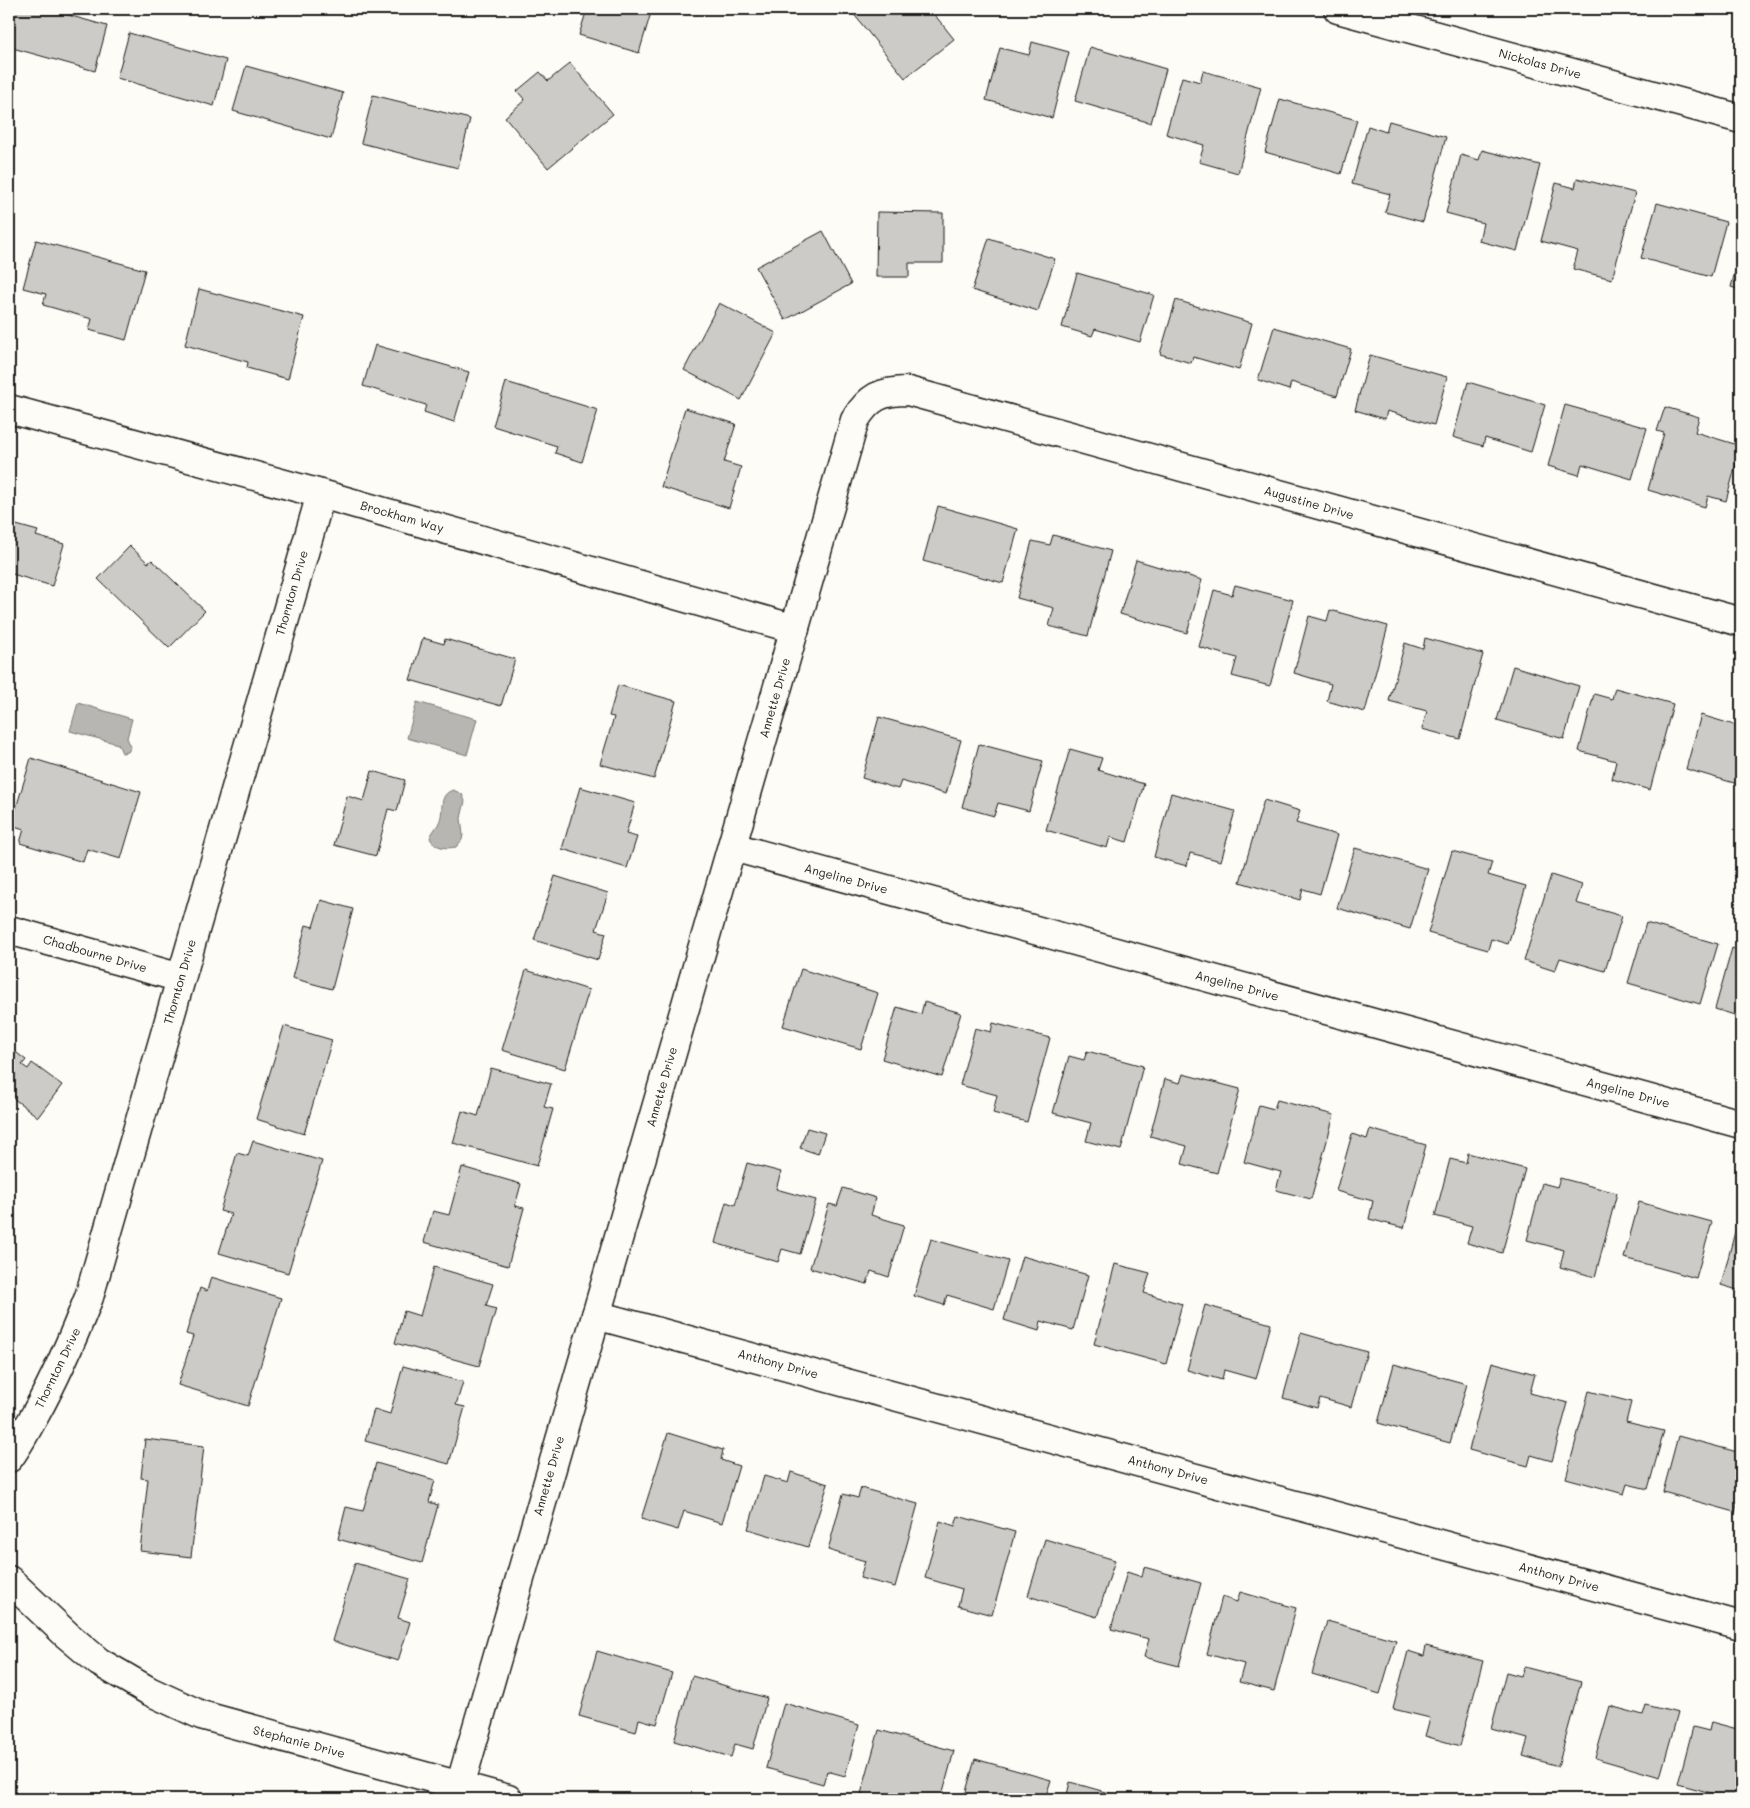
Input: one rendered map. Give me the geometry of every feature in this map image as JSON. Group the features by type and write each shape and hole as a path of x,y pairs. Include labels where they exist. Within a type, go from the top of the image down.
{"street":[{"name":"Nickolas Drive","path":"1338,9 1741,119"},
{"name":"Augustine Drive","path":"877,396 891,391 908,391 1741,622"},
{"name":"Annette Drive","path":"460,1786 855,420 863,406 877,396"},
{"name":"Brockham Way","path":"9,409 321,494 795,630"},
{"name":"Thornton Drive","path":"9,1458 45,1396 72,1341 89,1297 321,494"},
{"name":"Angeline Drive","path":"733,847 1741,1124"},
{"name":"Chadbourne Drive","path":"9,930 181,978"},
{"name":"Anthony Drive","path":"596,1315 1741,1626"},
{"name":"Stephanie Drive","path":"9,1580 24,1596 99,1662 150,1691 201,1715 508,1799"}],"shaded area":[{"path":"417,702 477,719 467,755 407,738"},
{"path":"78,703 132,719 127,738 131,747 128,752 122,753 118,744 70,731"},
{"path":"453,790 462,794 465,801 461,818 463,835 462,840 456,847 445,848 434,844 430,838 440,820 443,799 448,792"}],"building":[{"path":"9,9 47,9 107,26 95,71 9,47"},
{"path":"587,9 652,9 639,53 579,35"},
{"path":"856,9 930,9 954,39 905,78 852,12"},
{"path":"129,33 226,60 214,106 117,78"},
{"path":"1032,42 1069,52 1052,118 986,100 1000,48 1029,55"},
{"path":"1090,47 1166,69 1151,123 1075,101"},
{"path":"570,63 613,114 548,168 505,117 525,100 517,91 540,72 548,81"},
{"path":"246,66 343,93 331,139 233,111"},
{"path":"1203,71 1261,87 1238,173 1199,162 1204,145 1166,134 1182,77 1200,82"},
{"path":"373,95 470,119 458,168 361,143"},
{"path":"1280,99 1357,120 1341,174 1265,152"},
{"path":"1389,121 1446,137 1423,222 1385,212 1390,194 1352,184 1368,126 1386,132"},
{"path":"1482,150 1540,165 1517,251 1479,241 1483,223 1446,213 1461,155 1479,160"},
{"path":"1577,178 1635,193 1612,279 1573,269 1578,251 1541,241 1556,183 1575,188"},
{"path":"1657,203 1726,222 1711,277 1641,258"},
{"path":"877,212 943,213 943,263 909,263 909,277 876,277"},
{"path":"823,231 851,284 785,320 756,267"},
{"path":"989,238 1055,259 1038,311 972,290"},
{"path":"36,240 145,270 126,340 89,330 92,319 43,305 46,294 23,288"},
{"path":"1741,250 1741,290 1731,287"},
{"path":"1077,273 1154,295 1140,342 1095,329 1092,336 1062,327"},
{"path":"199,289 304,317 288,379 247,368 248,362 185,345"},
{"path":"1176,300 1252,323 1239,370 1193,357 1191,363 1160,354"},
{"path":"719,303 776,333 741,400 684,370"},
{"path":"1274,327 1351,349 1337,396 1291,382 1289,390 1258,380"},
{"path":"375,345 469,372 454,422 424,412 426,405 363,386"},
{"path":"1370,355 1447,377 1434,425 1387,411 1385,419 1355,410"},
{"path":"506,382 598,410 582,462 555,453 557,446 493,426"},
{"path":"1468,382 1545,405 1531,452 1485,438 1483,446 1453,437"},
{"path":"1565,405 1647,428 1632,479 1582,464 1579,475 1548,466"},
{"path":"1665,407 1699,417 1695,432 1741,446 1726,501 1708,496 1705,507 1648,490 1664,433 1657,431"},
{"path":"685,408 736,424 724,462 741,467 729,508 661,487"},
{"path":"938,506 1018,529 1003,583 923,561"},
{"path":"9,523 38,531 36,536 64,544 52,586 9,573"},
{"path":"1053,535 1111,551 1088,636 1049,626 1054,608 1017,598 1032,541 1050,545"},
{"path":"130,546 148,563 152,560 205,611 169,648 98,579"},
{"path":"1136,560 1202,580 1187,633 1120,614"},
{"path":"1235,585 1293,600 1270,686 1232,676 1237,658 1199,647 1214,590 1232,595"},
{"path":"1330,610 1388,626 1365,712 1327,701 1331,684 1294,673 1309,616 1327,621"},
{"path":"423,638 444,644 445,639 515,659 501,706 410,680"},
{"path":"1425,638 1483,654 1460,739 1422,729 1427,711 1389,701 1405,643 1423,649"},
{"path":"1513,666 1579,686 1564,739 1497,720"},
{"path":"618,685 676,701 654,779 600,764 614,717 609,716"},
{"path":"1615,688 1673,704 1650,790 1612,779 1616,761 1579,751 1594,694 1612,699"},
{"path":"1701,715 1741,727 1741,785 1686,769"},
{"path":"879,717 961,740 946,794 901,781 898,789 862,778"},
{"path":"979,744 1043,761 1029,811 998,803 994,816 962,807"},
{"path":"1070,749 1102,758 1098,770 1144,784 1127,842 1110,837 1107,848 1046,830"},
{"path":"31,758 141,792 121,859 87,849 83,862 20,843 24,829 11,825"},
{"path":"372,771 405,780 397,811 388,809 376,856 334,845 347,796 364,801"},
{"path":"580,787 635,803 626,834 637,837 627,868 562,849"},
{"path":"1171,793 1235,811 1221,861 1190,853 1187,866 1154,857"},
{"path":"1264,800 1300,811 1296,823 1337,835 1320,894 1303,889 1300,900 1240,882"},
{"path":"1355,848 1428,869 1410,929 1337,908"},
{"path":"1452,851 1492,862 1488,875 1526,886 1508,944 1491,939 1488,950 1428,933"},
{"path":"1551,875 1582,885 1576,903 1622,916 1605,971 1560,958 1555,971 1524,961"},
{"path":"555,876 608,893 596,930 606,933 598,960 534,940"},
{"path":"321,900 353,909 332,989 292,978 306,925 313,927"},
{"path":"1646,923 1718,944 1700,1004 1628,983"},
{"path":"1732,948 1741,951 1741,1017 1715,1009"},
{"path":"801,969 878,993 861,1049 783,1026"},
{"path":"526,970 589,990 565,1069 502,1050"},
{"path":"924,1002 961,1013 942,1077 882,1059 897,1007 921,1014"},
{"path":"993,1023 1050,1038 1027,1122 993,1113 997,1095 960,1085 975,1028 991,1032"},
{"path":"284,1026 332,1040 304,1134 256,1119"},
{"path":"9,1047 26,1060 22,1065 28,1069 32,1063 62,1085 38,1117 9,1095"},
{"path":"1087,1051 1143,1066 1121,1150 1086,1141 1091,1123 1053,1113 1069,1056 1084,1060"},
{"path":"491,1068 551,1084 544,1107 553,1109 537,1166 453,1143 462,1111 478,1116"},
{"path":"1183,1074 1240,1089 1217,1173 1182,1164 1187,1146 1150,1136 1165,1079 1180,1083"},
{"path":"1277,1100 1334,1115 1311,1199 1276,1190 1281,1172 1244,1162 1259,1105 1274,1109"},
{"path":"807,1128 825,1133 818,1154 800,1148"},
{"path":"1370,1129 1426,1145 1404,1228 1369,1219 1373,1201 1336,1191 1352,1134 1367,1139"},
{"path":"253,1141 322,1161 288,1273 219,1253 231,1214 220,1211 237,1153 248,1156"},
{"path":"1468,1153 1525,1169 1502,1253 1467,1243 1472,1226 1435,1216 1450,1159 1466,1163"},
{"path":"747,1163 781,1172 776,1189 816,1200 800,1254 782,1249 778,1262 715,1243 726,1202 735,1205"},
{"path":"462,1167 521,1184 515,1206 524,1208 508,1266 424,1242 433,1211 449,1215"},
{"path":"1560,1178 1617,1193 1595,1277 1560,1267 1564,1250 1527,1240 1542,1183 1557,1187"},
{"path":"843,1188 876,1198 871,1215 904,1225 889,1277 871,1271 867,1284 810,1268 829,1204 837,1206"},
{"path":"1639,1202 1712,1222 1696,1278 1624,1258"},
{"path":"1736,1228 1741,1230 1741,1291 1721,1285"},
{"path":"931,1239 1008,1261 994,1309 947,1295 944,1305 914,1296"},
{"path":"1022,1256 1088,1275 1073,1330 1041,1321 1039,1331 1004,1320"},
{"path":"1115,1264 1150,1273 1144,1293 1182,1304 1166,1364 1094,1344"},
{"path":"434,1267 493,1284 486,1306 496,1309 479,1366 395,1343 404,1311 420,1316"},
{"path":"211,1277 281,1298 248,1406 178,1385 193,1336 186,1334 200,1288 207,1291"},
{"path":"1205,1305 1271,1324 1256,1379 1224,1370 1222,1380 1187,1370"},
{"path":"1301,1333 1367,1352 1351,1407 1320,1398 1317,1408 1283,1398"},
{"path":"1492,1362 1535,1374 1530,1393 1568,1403 1552,1461 1531,1455 1528,1466 1469,1450"},
{"path":"1394,1364 1467,1384 1450,1443 1378,1423"},
{"path":"403,1366 463,1382 456,1405 465,1407 449,1464 365,1441 374,1409 390,1414"},
{"path":"1589,1391 1631,1402 1626,1422 1664,1431 1648,1489 1627,1484 1624,1494 1566,1478"},
{"path":"668,1433 723,1450 721,1460 739,1466 722,1523 684,1511 678,1530 641,1519"},
{"path":"1678,1436 1741,1453 1741,1489 1735,1512 1663,1492"},
{"path":"145,1439 204,1446 191,1557 140,1551 148,1479 141,1478"},
{"path":"376,1463 435,1480 429,1502 438,1505 422,1563 338,1539 346,1507 363,1511"},
{"path":"791,1472 828,1484 808,1547 748,1529 764,1476 788,1483"},
{"path":"861,1488 918,1504 895,1587 860,1578 865,1561 828,1550 843,1494 858,1498"},
{"path":"958,1516 1015,1532 992,1615 958,1606 962,1589 925,1578 940,1521 955,1526"},
{"path":"1045,1539 1115,1560 1097,1617 1028,1596"},
{"path":"355,1563 410,1579 398,1618 410,1622 398,1661 332,1641"},
{"path":"1144,1567 1201,1583 1179,1666 1144,1657 1149,1639 1111,1629 1127,1572 1142,1577"},
{"path":"1240,1592 1296,1608 1274,1691 1239,1682 1244,1664 1207,1654 1222,1597 1237,1602"},
{"path":"1327,1621 1396,1640 1380,1694 1312,1674"},
{"path":"1426,1646 1483,1661 1460,1746 1425,1736 1430,1718 1393,1709 1408,1651 1424,1656"},
{"path":"597,1651 672,1673 657,1724 639,1719 636,1732 579,1716"},
{"path":"1524,1667 1581,1682 1558,1766 1523,1756 1528,1739 1491,1729 1506,1672 1521,1676"},
{"path":"692,1676 767,1698 753,1749 735,1744 731,1757 674,1741"},
{"path":"784,1703 859,1725 845,1776 827,1771 823,1784 766,1768"},
{"path":"1646,1705 1678,1713 1660,1777 1595,1758 1610,1706 1643,1715"},
{"path":"1711,1722 1741,1730 1741,1799 1714,1799 1715,1794 1678,1784 1693,1727 1709,1731"},
{"path":"879,1730 954,1751 941,1799 921,1797 921,1799 879,1799 861,1794"},
{"path":"975,1759 1051,1780 1045,1799 964,1799"},
{"path":"1070,1782 1130,1799 1066,1799"}]}
